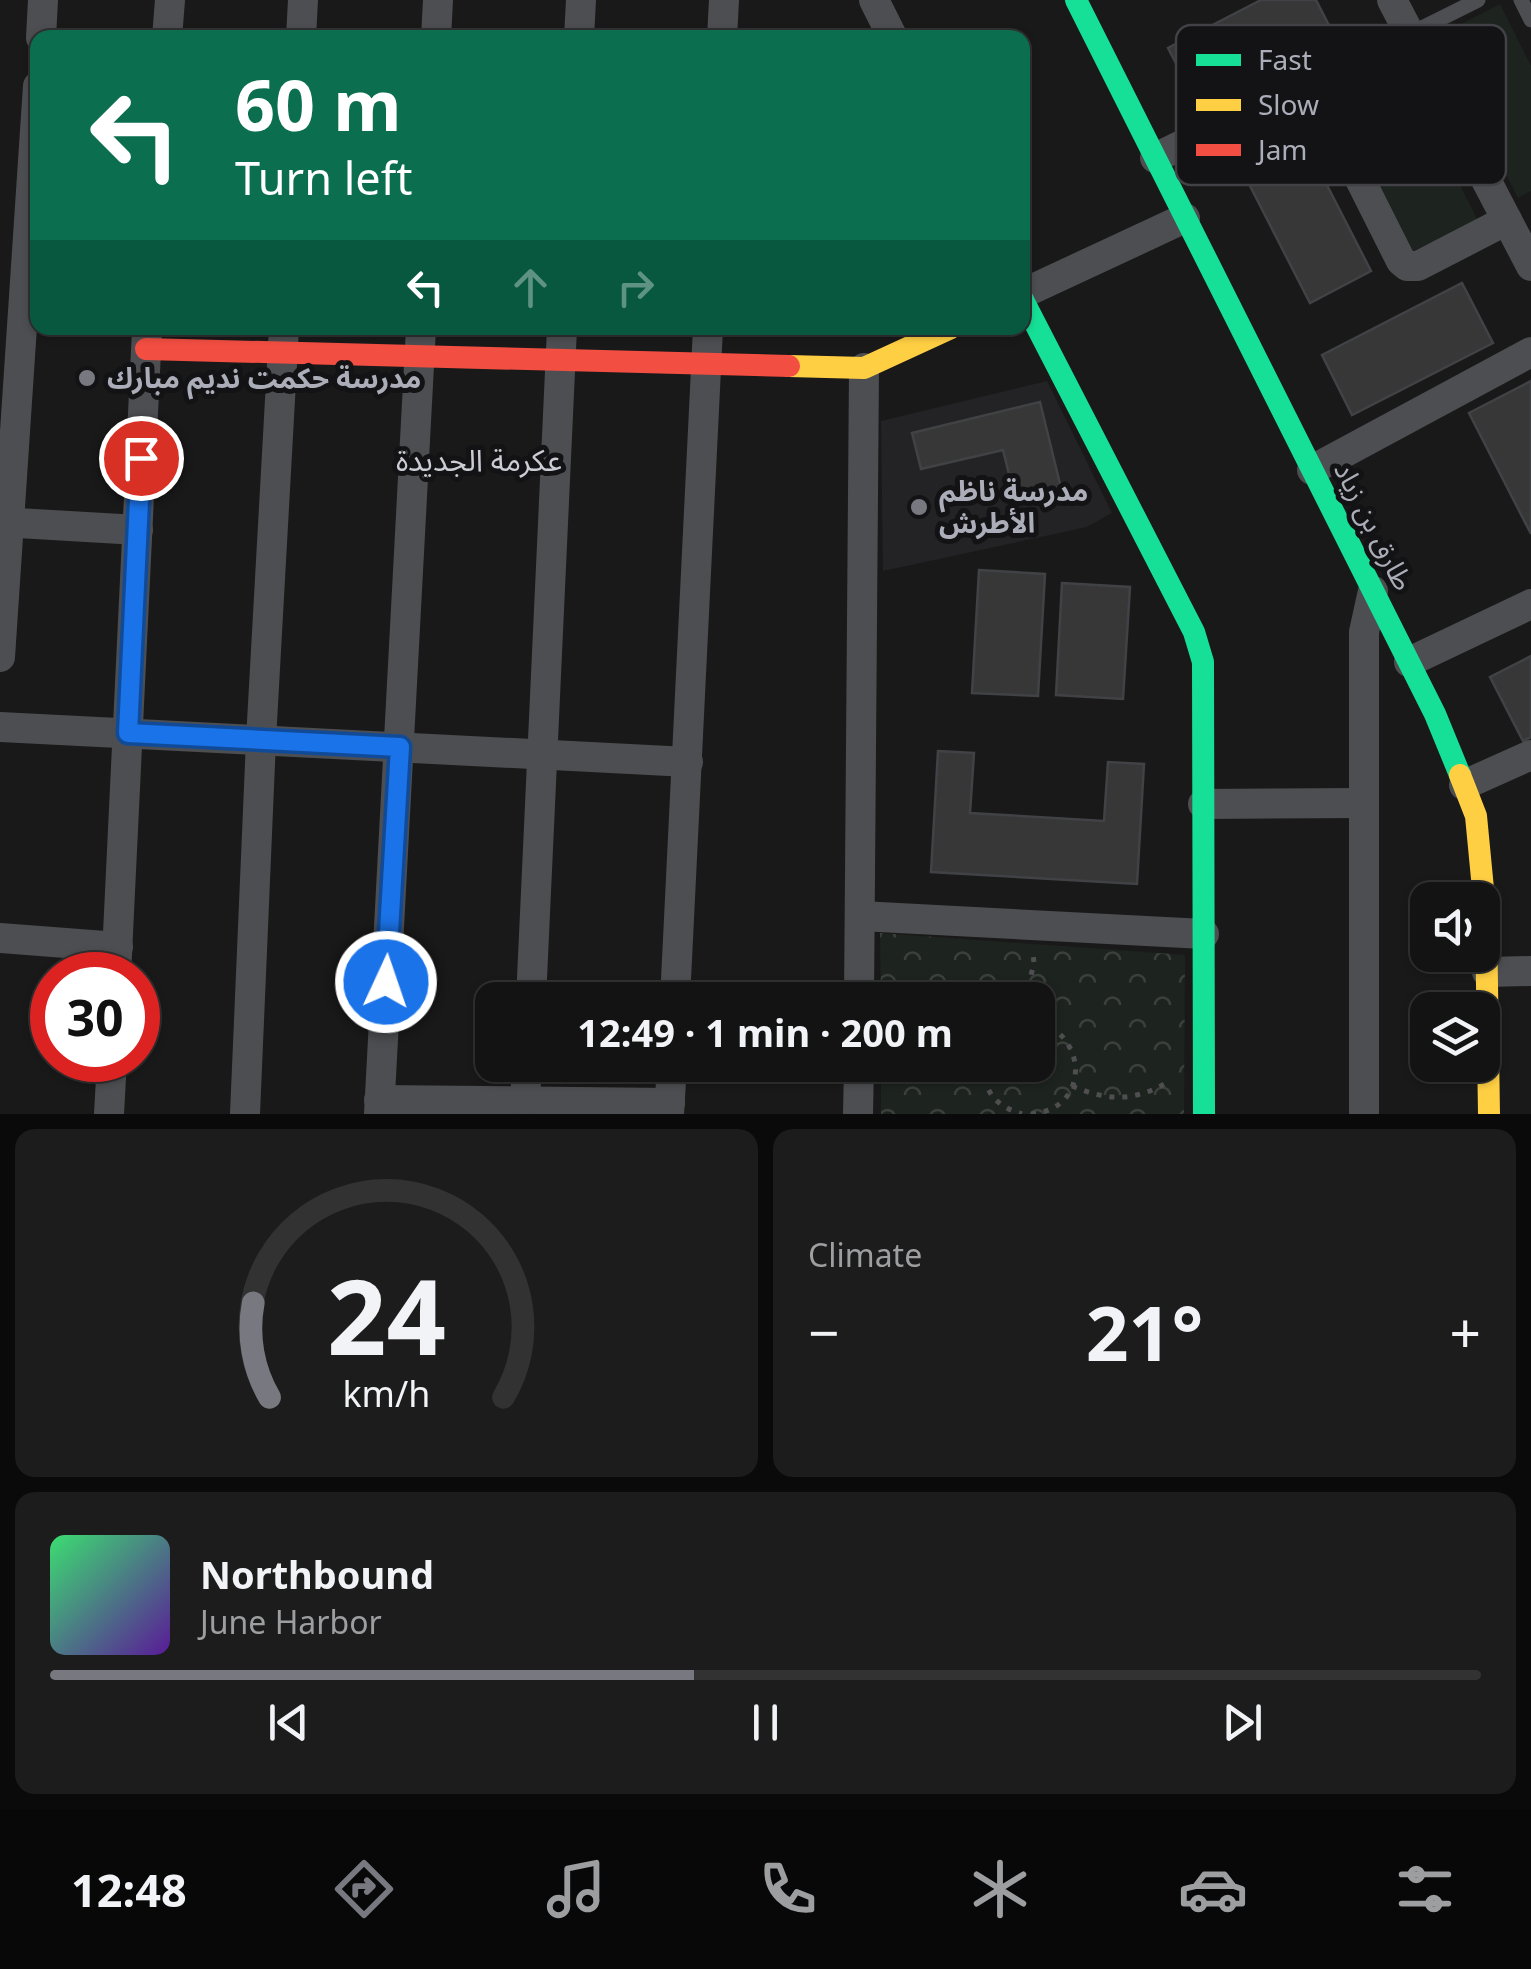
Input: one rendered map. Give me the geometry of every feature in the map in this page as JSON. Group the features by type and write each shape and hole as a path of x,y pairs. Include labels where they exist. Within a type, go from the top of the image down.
{"street":[{"path":"41,30 43,0"},
{"path":"168,30 170,0"},
{"path":"301,30 303,0"},
{"path":"436,30 438,0"},
{"path":"579,30 581,0"},
{"path":"722,30 724,0"},
{"path":"874,0 889,30"},
{"name":"طارق بن زياد","path":"1076,0 1435,714 1476,816 1482,882"},
{"path":"1392,0 1405,25"},
{"path":"1155,158 1176,148"},
{"path":"0,658 4,522 30,184"},
{"path":"1362,185 1400,262 1406,266 1418,266 1507,220"},
{"path":"1489,185 1531,266"},
{"path":"1030,292 1185,218"},
{"path":"1030,312 1194,632 1202,662 1204,1114"},
{"path":"532,982 562,335"},
{"path":"676,982 708,335"},
{"path":"117,952 147,338 421,342 560,359 864,368 937,335"},
{"path":"245,1114 260,740 283,340"},
{"path":"421,342 379,1107 526,1102 669,1108 671,1082"},
{"path":"1312,470 1531,352"},
{"path":"859,982 864,368"},
{"path":"4,522 138,530"},
{"path":"1364,1114 1364,632 1373,591"},
{"path":"1409,662 1531,604"},
{"path":"0,727 688,762"},
{"path":"1464,785 1531,755"},
{"path":"1203,804 1364,802"},
{"path":"860,916 1204,934"},
{"path":"0,938 71,952"},
{"path":"1500,972 1531,971"},
{"name":"طارق بن زياد","path":"1487,972 1490,1114"},
{"path":"109,1114 111,1082"},
{"path":"526,1102 527,1082"},
{"path":"858,1114 859,1082"}],"lane":[{"path":"1428,25 1478,0"},
{"path":"1520,0 1531,20"}],"path":[{"path":"1028,924 1034,963 1029,982"},
{"path":"1031,1114 1055,1107 1072,1086 1076,1074 1072,1046 1055,1029"},
{"path":"1072,1086 1096,1097 1128,1099 1161,1086 1204,1060"},
{"path":"986,1082 988,1092 999,1104 1022,1114"}],"shaded area":[{"path":"1047,381 1112,513 1087,527 883,571 881,421"}],"green space":[{"path":"1500,4 1531,66 1531,191 1518,198 1506,174 1506,25 1459,25"},
{"path":"1378,185 1460,185 1478,221 1411,252"},
{"path":"880,933 1185,955 1184,1114 881,1114 881,1082 1055,1082 1055,982 881,982"}],"building":[{"path":"1261,0 1316,0 1329,25 1213,25"},
{"path":"1176,44 1176,63 1168,48"},
{"path":"1250,185 1327,185 1371,271 1310,303"},
{"path":"1462,283 1493,343 1352,415 1322,355"},
{"path":"1531,381 1531,534 1469,413"},
{"path":"1040,402 1062,492 1016,503 1003,450 921,469 912,433"},
{"path":"979,570 1045,574 1038,696 972,693"},
{"path":"1062,583 1130,587 1123,699 1056,695"},
{"path":"1531,656 1531,737 1523,741 1490,677"},
{"path":"938,751 974,753 970,813 1104,821 1108,762 1144,764 1137,884 931,872"}],"traffic: fast":[{"path":"1076,0 1435,714 1460,775"},
{"path":"1030,314 1194,632 1203,662 1204,1114"}],"traffic: slow":[{"path":"789,366 864,368 936,335"},
{"path":"1460,775 1476,816 1486,920 1489,1114"}],"traffic: jam":[{"path":"146,349 789,366"}],"place":[{"name":"مدرسة حكمت نديم مبارك","path":"87,378"},
{"name":"مدرسة ناظم الأطرش","path":"919,507"}],"district":[{"name":"عكرمة الجديدة","path":"479,461"}],"route":[{"path":"141,458 128,733 400,747 386,982"}]}
